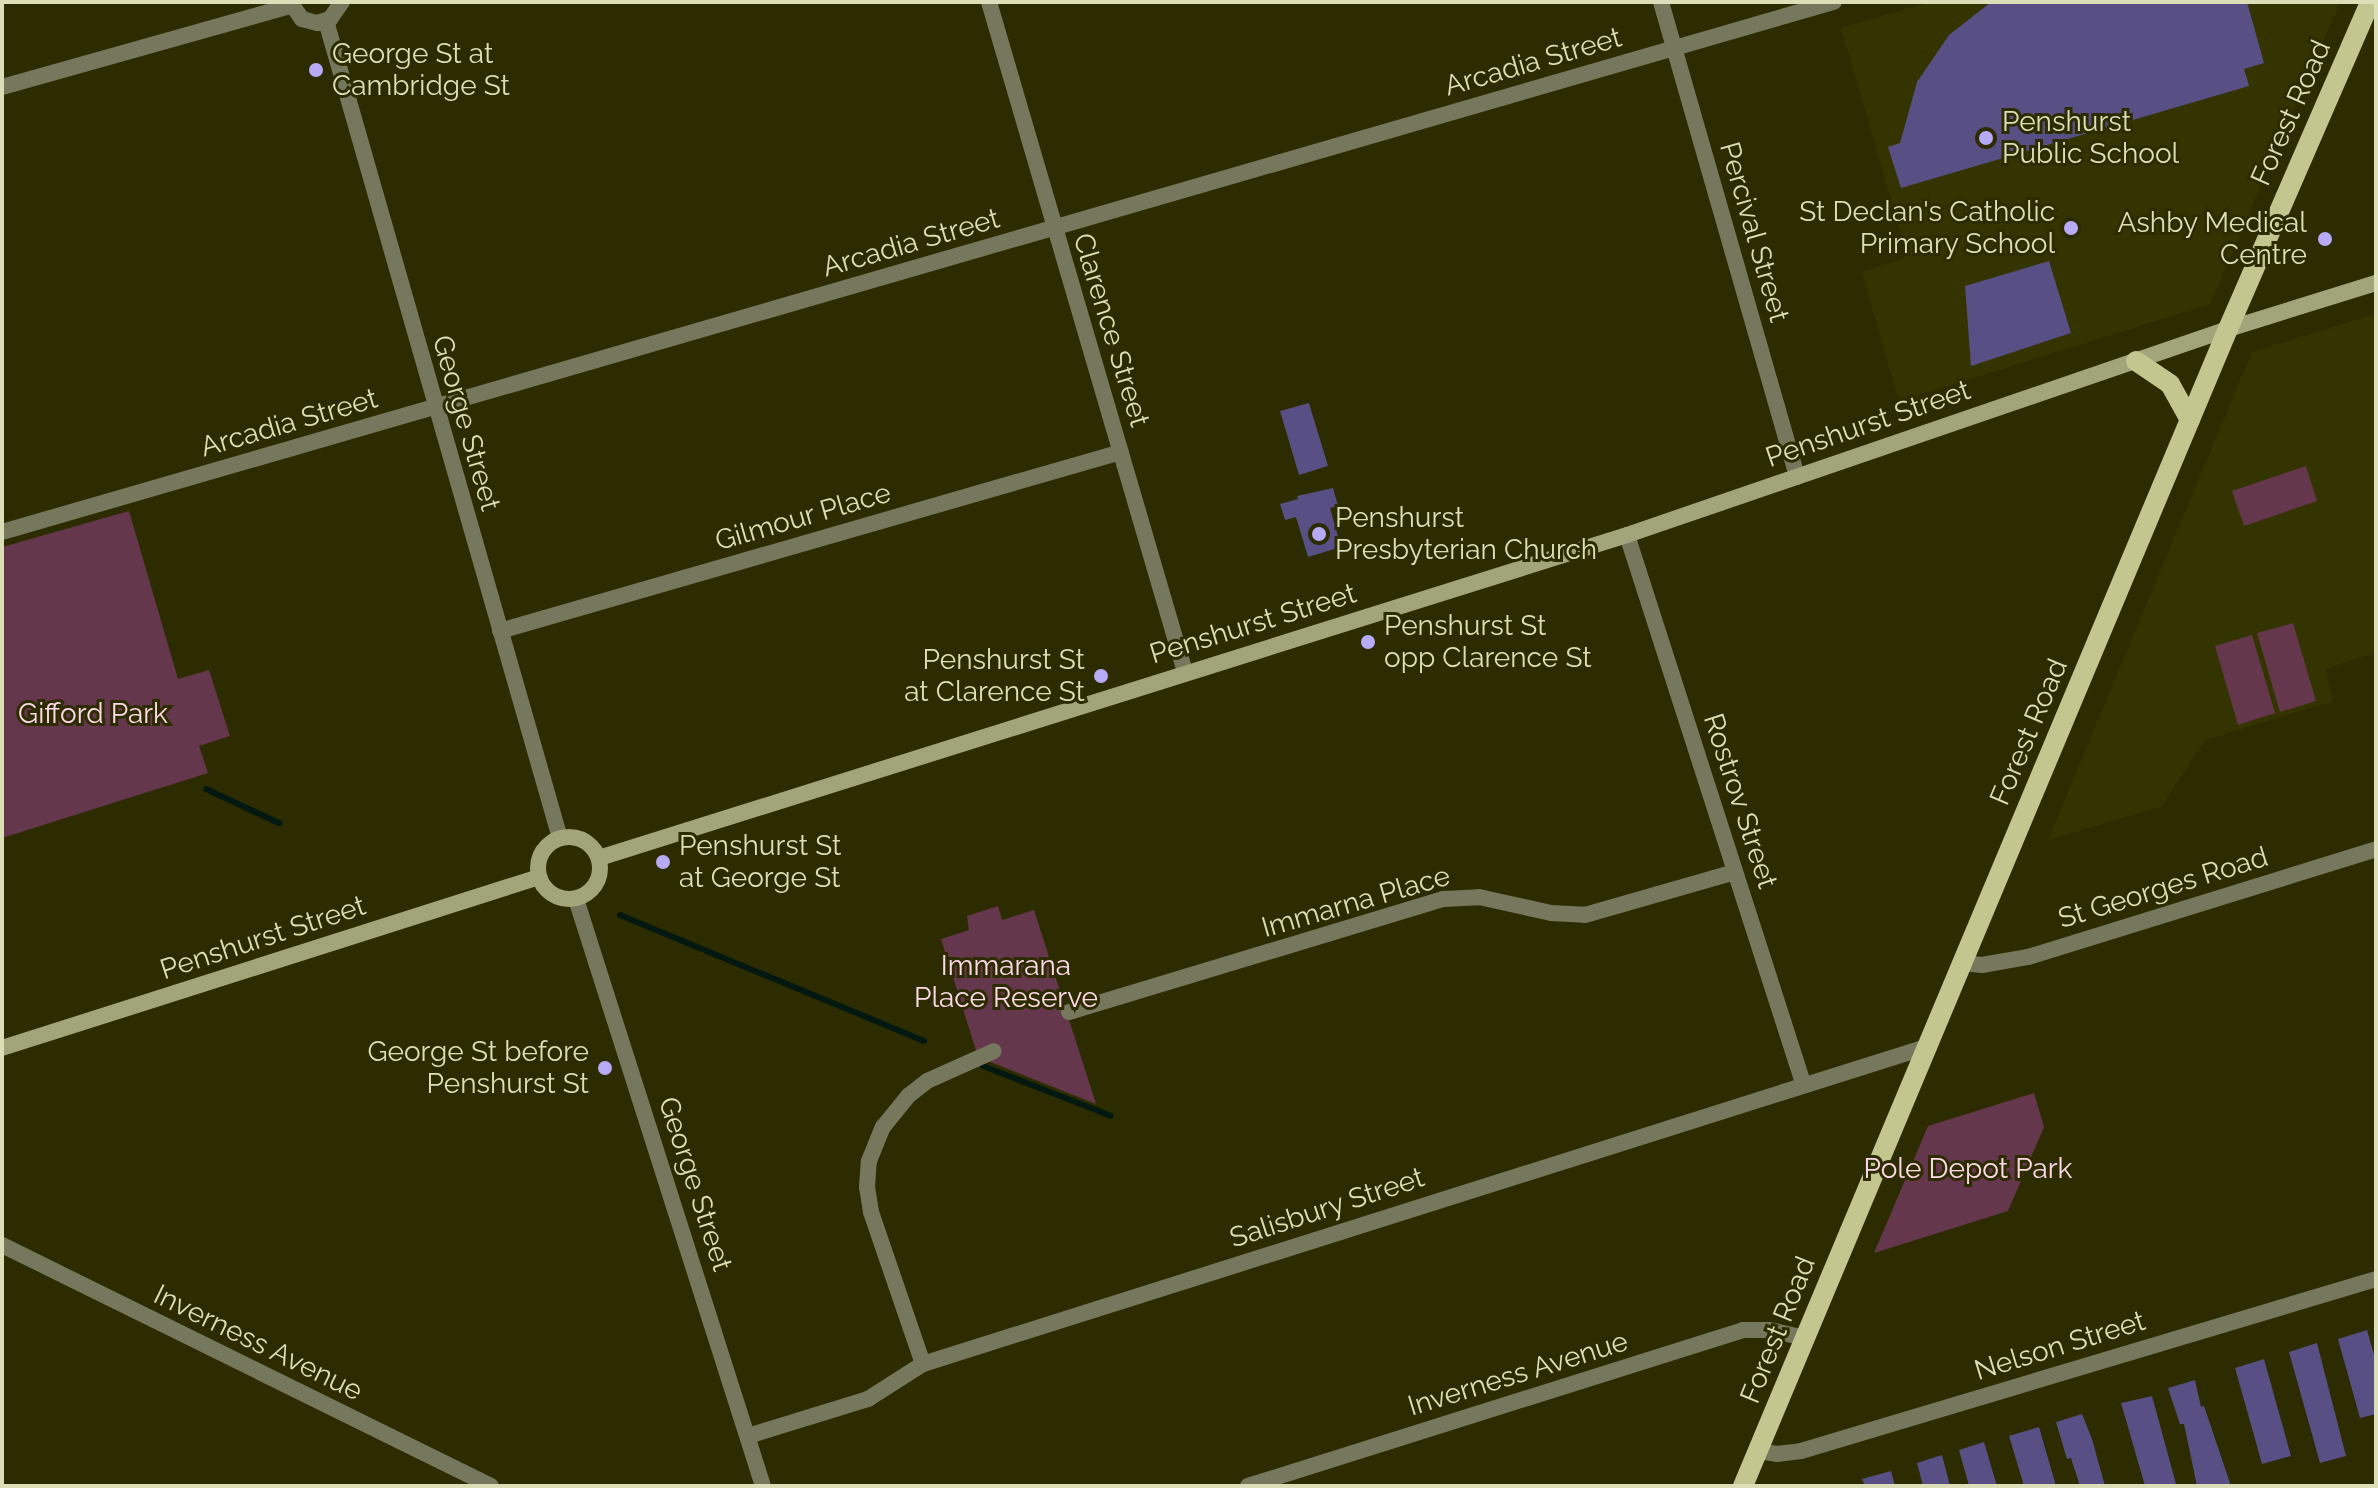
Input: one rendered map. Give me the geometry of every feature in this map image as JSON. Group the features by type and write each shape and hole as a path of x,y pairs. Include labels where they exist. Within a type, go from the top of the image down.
{"main road":[{"name":"Forest Road","path":"1743,1486 2228,329 2370,2"},
{"name":"Penshurst Street","path":"599,858 1627,535 2228,329 2376,283"},
{"path":"2136,361 2170,384 2190,420"},
{"path":"569,837 587,843 599,858 598,879 586,895 576,899 558,897 539,877 538,868 544,850 560,838 569,837"},
{"name":"Penshurst Street","path":"2,1048 539,877"}],"street":[{"path":"2,87 290,4 302,19 326,21 337,13 342,2"},
{"name":"Clarence Street","path":"989,2 1185,672"},
{"name":"Percival Street","path":"1661,2 1797,477"},
{"name":"Arcadia Street","path":"2,532 1834,2"},
{"name":"George Street","path":"326,21 434,409 560,838"},
{"name":"Gilmour Place","path":"500,631 1121,452"},
{"name":"Rostrov Street","path":"1627,535 1803,1083"},
{"name":"St Georges Road","path":"1963,963 1982,965 2028,957 2376,849"},
{"name":"Immarna Place","path":"1069,1012 1455,896 1491,899 1551,913 1585,915 1735,872"},
{"name":"George Street","path":"576,899 763,1486"},
{"name":"Salisbury Street","path":"748,1436 868,1399 923,1364 1803,1083 1929,1046"},
{"path":"923,1364 871,1212 867,1187 869,1161 883,1127 908,1096 927,1081 994,1051"},
{"name":"Inverness Avenue","path":"2,1245 491,1486"},
{"name":"Nelson Street","path":"1758,1451 1777,1454 1801,1451 2376,1279"},
{"name":"Inverness Avenue","path":"1248,1486 1743,1330 1770,1330 1804,1338"}],"shaded area":[{"path":"1931,2 2340,2 2210,304 1899,401 1862,272 1908,257 1841,28"},
{"path":"2376,314 2376,652 2325,669 2333,701 2205,740 2162,806 2048,840 2252,352"}],"green space":[{"path":"2306,466 2317,501 2244,526 2232,491"},
{"name":"Gifford Park","path":"129,511 178,679 209,670 230,736 199,746 208,773 2,838 2,547"},
{"path":"2293,623 2316,701 2280,712 2257,633"},
{"path":"2252,635 2275,713 2238,725 2215,646"},
{"name":"Immarana Place Reserve","path":"998,906 1002,920 1034,910 1096,1104 978,1057 941,939 969,930 967,916"},
{"name":"Pole Depot Park","path":"2034,1093 2044,1127 2008,1211 1874,1253 1928,1126"}],"building":[{"name":"Penshurst Public School","path":"1991,2 2247,2 2264,63 2244,69 2249,86 1901,188 1888,147 1900,143 1917,82 1949,35"},
{"path":"2049,261 2071,333 1971,366 1965,286"},
{"path":"1309,403 1328,466 1299,475 1280,411"},
{"name":"Penshurst Presbyterian Church","path":"1333,488 1338,506 1330,508 1341,547 1308,557 1296,517 1285,520 1280,504 1298,499 1297,496"},
{"path":"2367,1330 2376,1362 2376,1414 2360,1418 2338,1339"},
{"path":"2317,1343 2346,1456 2320,1463 2289,1352"},
{"path":"2264,1359 2291,1456 2262,1464 2235,1368"},
{"path":"2195,1380 2201,1407 2204,1406 2231,1486 2197,1486 2184,1424 2180,1424 2168,1388"},
{"path":"2152,1396 2176,1484 2169,1486 2145,1486 2121,1403"},
{"path":"2082,1414 2105,1486 2080,1486 2071,1458 2067,1459 2056,1422"},
{"path":"2039,1427 2056,1486 2024,1486 2009,1436"},
{"path":"1984,1442 1997,1486 1969,1486 1959,1450"},
{"path":"1942,1455 1950,1486 1923,1486 1917,1463"},
{"path":"1891,1471 1895,1486 1865,1486 1862,1479"}],"waterway":[{"path":"206,789 279,823"},
{"path":"620,915 924,1041"},
{"path":"983,1066 1111,1116"}],"place":[{"name":"George St at Cambridge St","path":"316,70"},
{"name":"Penshurst Public School","path":"1986,138"},
{"name":"St Declan's Catholic Primary School","path":"2071,228"},
{"name":"Ashby Medical Centre","path":"2325,239"},
{"name":"Penshurst Presbyterian Church","path":"1319,534"},
{"name":"Penshurst St opp Clarence St","path":"1368,642"},
{"name":"Penshurst St at Clarence St","path":"1101,676"},
{"name":"Penshurst St at George St","path":"663,862"},
{"name":"George St before Penshurst St","path":"605,1068"}]}
